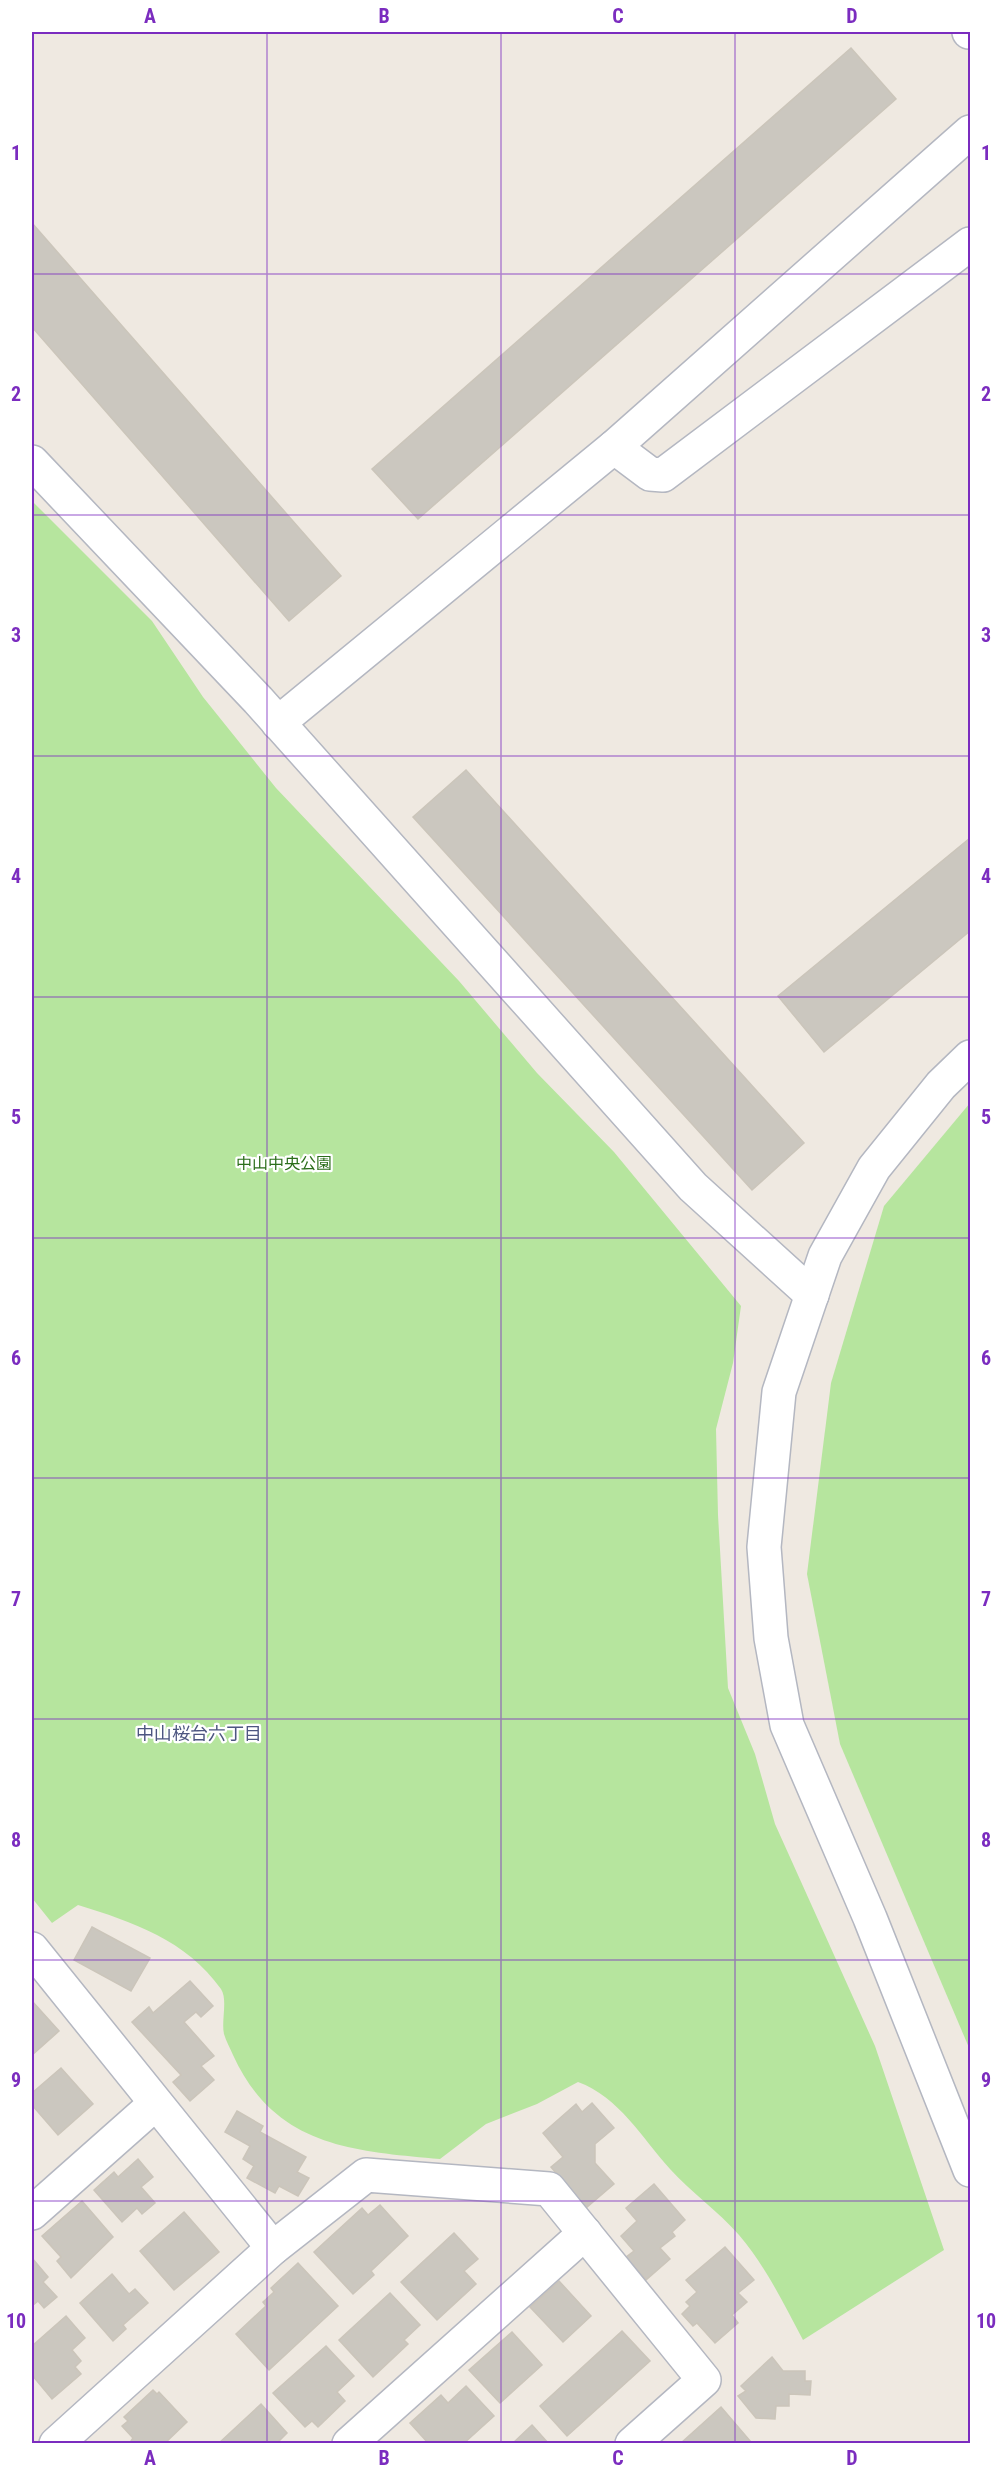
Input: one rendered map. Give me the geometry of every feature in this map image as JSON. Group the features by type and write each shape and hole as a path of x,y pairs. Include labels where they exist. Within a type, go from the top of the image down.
{"street":[{"path":"278,723 614,447 970,132"},
{"path":"614,447 650,474 663,475 970,244"},
{"path":"32,462 278,723 693,1187 812,1295"},
{"path":"970,1057 941,1085 873,1168 825,1256 779,1392 764,1547 771,1638 787,1725 870,1918 970,2170"},
{"path":"33,1953 273,2248"},
{"path":"32,2213 155,2104"},
{"path":"56,2444 273,2248 366,2175 549,2188 704,2380 632,2444"},
{"path":"349,2444 585,2233"}],"green space":[{"name":"中山中央公園","path":"32,501 152,621 203,697 276,788 459,981 537,1073 614,1152 741,1306 733,1363 716,1429 718,1515 728,1688 755,1754 775,1824 875,2046 944,2250 803,2340 782,2299 739,2235 670,2169 618,2108 593,2089 578,2082 537,2104 486,2124 440,2159 347,2147 320,2138 294,2126 271,2109 250,2086 224,2034 224,1999 221,1989 192,1958 175,1945 138,1926 78,1905 52,1923 32,1898"},
{"path":"970,1103 970,2050 840,1744 807,1574 831,1383 884,1206"}],"building":[{"path":"851,48 896,99 418,519 372,469"},
{"path":"32,223 341,576 289,621 32,327"},
{"path":"466,770 804,1143 752,1190 413,817"},
{"path":"970,838 970,931 824,1052 778,996"},
{"path":"92,1927 150,1958 131,1991 74,1960"},
{"path":"190,1981 213,2006 201,2017 196,2012 184,2022 214,2056 201,2066 214,2080 190,2101 173,2082 181,2075 132,2022 149,2007 153,2013"},
{"path":"32,2001 59,2031 32,2055"},
{"path":"61,2068 93,2104 58,2135 32,2105 32,2093"},
{"path":"592,2103 614,2128 595,2144 595,2163 614,2184 586,2208 551,2167 563,2157 543,2133 576,2104 582,2112"},
{"path":"237,2111 263,2126 260,2132 306,2157 297,2172 309,2178 298,2196 279,2186 275,2193 247,2178 254,2166 243,2159 250,2146 225,2132"},
{"path":"138,2159 153,2177 141,2187 155,2203 142,2214 137,2208 122,2222 94,2190 114,2172 118,2177"},
{"path":"654,2184 685,2220 672,2232 675,2236 660,2248 670,2259 646,2280 626,2257 634,2251 621,2236 637,2221 626,2208"},
{"path":"82,2201 113,2237 71,2278 57,2261 61,2257 42,2236"},
{"path":"380,2205 408,2236 371,2271 374,2275 353,2294 314,2252 362,2208 368,2215"},
{"path":"184,2212 219,2252 174,2290 140,2251"},
{"path":"454,2233 478,2259 464,2271 476,2284 437,2320 401,2282"},
{"path":"725,2247 754,2280 738,2293 747,2302 732,2315 738,2323 715,2343 697,2323 693,2326 682,2314 690,2306 686,2302 697,2292 686,2280"},
{"path":"32,2258 48,2277 43,2282 57,2297 44,2308 38,2301 32,2306"},
{"path":"298,2263 338,2306 269,2370 236,2334 266,2306 263,2302 274,2292 271,2288"},
{"path":"112,2274 129,2294 135,2289 148,2303 123,2325 126,2329 113,2341 80,2303"},
{"path":"559,2281 591,2316 563,2342 530,2307"},
{"path":"390,2293 420,2325 404,2340 408,2344 373,2377 339,2340"},
{"path":"66,2316 85,2338 72,2350 81,2361 75,2367 81,2374 52,2399 32,2375 32,2346"},
{"path":"622,2331 650,2361 567,2436 540,2406"},
{"path":"512,2332 542,2365 500,2403 469,2370"},
{"path":"326,2346 354,2376 337,2392 345,2401 318,2427 312,2421 305,2427 273,2393"},
{"path":"772,2357 783,2371 805,2371 805,2381 811,2381 810,2395 789,2394 789,2406 776,2406 775,2419 756,2418 738,2396 746,2391 741,2386"},
{"path":"466,2386 494,2416 463,2444 429,2444 410,2423 441,2395 448,2403"},
{"path":"153,2390 157,2394 159,2392 187,2422 164,2444 129,2444 133,2438 122,2426 128,2421 124,2417"},
{"path":"261,2404 287,2433 276,2444 218,2444"},
{"path":"721,2407 751,2442 680,2444"},
{"path":"532,2425 549,2444 512,2444"}],"district":[{"name":"中山桜台六丁目","path":"199,1733"}]}
